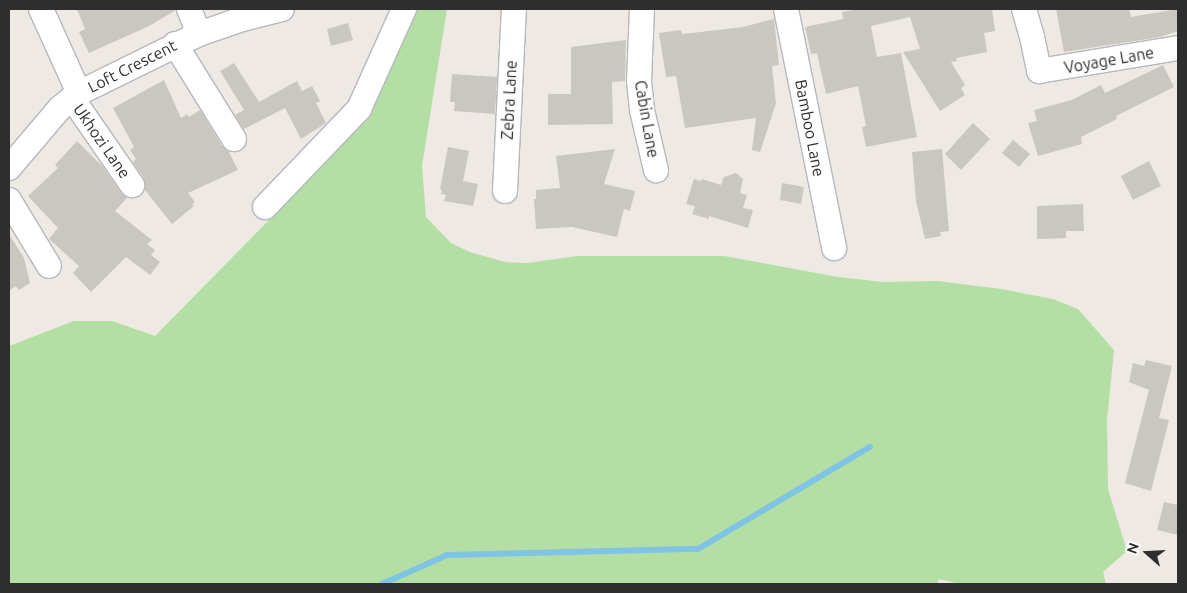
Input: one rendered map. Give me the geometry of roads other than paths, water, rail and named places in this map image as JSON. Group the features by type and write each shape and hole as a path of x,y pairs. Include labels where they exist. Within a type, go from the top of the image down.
{"street":[{"name":"Ukhozi Lane","path":"41,9 75,95 132,185"},
{"path":"188,9 199,34"},
{"name":"Loft Crescent","path":"9,168 38,132 75,95 175,44 199,34 242,19 282,9"},
{"path":"265,207 359,109 404,9"},
{"name":"Zebra Lane","path":"505,191 514,9"},
{"name":"Cabin Lane","path":"642,9 639,81 642,110 656,170"},
{"name":"Bamboo Lane","path":"786,9 834,248"},
{"name":"Voyage Lane","path":"1024,9 1039,71 1178,48"},
{"path":"175,44 234,140"},
{"path":"9,200 49,266"}],"waterway":[{"path":"382,584 447,555 698,549 870,447"}]}
